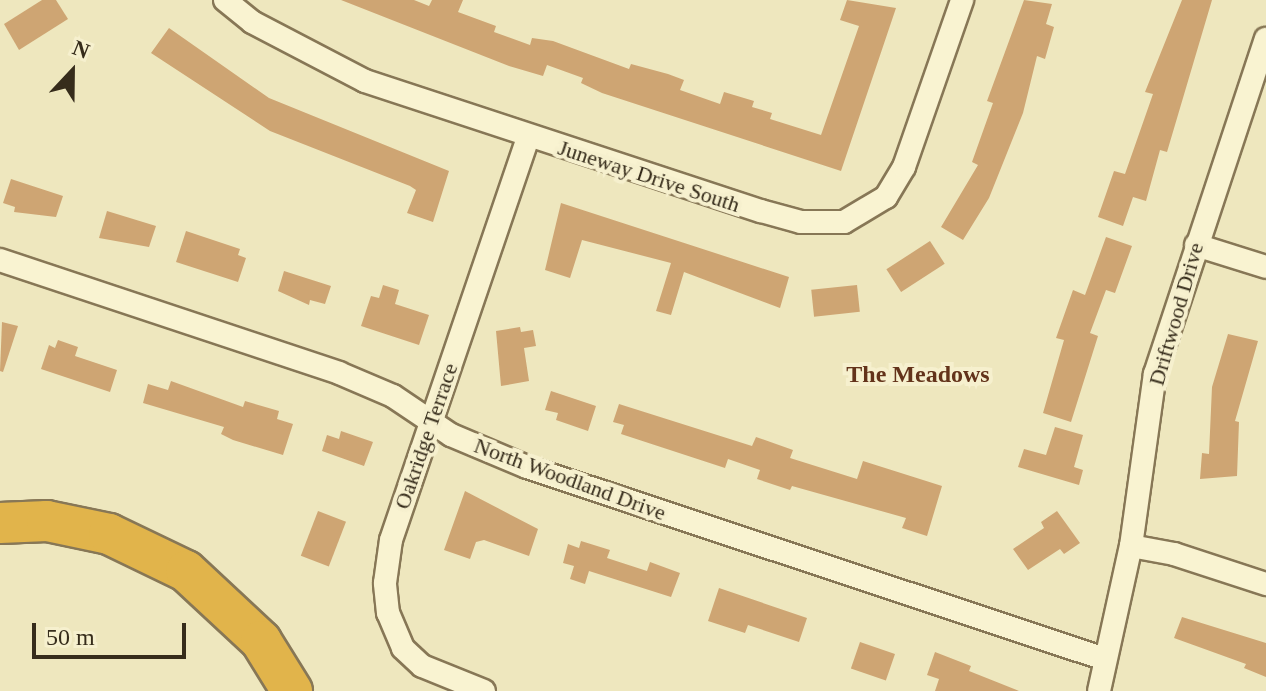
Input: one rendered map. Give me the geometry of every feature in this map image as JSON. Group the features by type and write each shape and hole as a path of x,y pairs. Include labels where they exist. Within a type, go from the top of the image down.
{"highway":[{"path":"0,523 47,521 109,534 186,571 261,641 292,691"},
{"path":"0,539 71,542 140,563 192,596 234,635 273,691"}],"street":[{"name":"Juneway Drive South","path":"225,0 252,22 365,81 528,137 801,222 844,222 886,197 904,167 962,0"},
{"name":"Driftwood Drive","path":"1099,691 1131,546 1155,374 1266,39"},
{"name":"Oakridge Terrace","path":"484,691 422,666 403,648 388,613 385,583 391,540 528,137"},
{"path":"1196,245 1266,267"},
{"name":"North Woodland Drive","path":"0,260 339,373 393,396 431,420 527,467 1105,659"},
{"path":"1131,546 1174,554 1266,584"}],"building":[{"path":"42,0 56,0 68,19 19,50 4,24"},
{"path":"341,0 414,0 429,6 432,0 463,0 458,12 496,26 494,32 530,45 532,38 553,41 629,69 631,64 668,74 684,80 680,90 720,104 724,92 754,101 752,107 772,113 770,119 821,135 859,26 840,20 847,0 896,8 841,171 602,93 581,83 583,78 547,65 543,76 509,66"},
{"path":"1024,0 1052,4 1046,24 1054,27 1045,59 1037,56 1023,113 989,198 963,240 941,227 978,165 972,162 993,103 987,101"},
{"path":"1182,0 1212,0 1167,152 1160,150 1146,201 1133,197 1123,226 1098,217 1114,171 1125,174 1153,94 1145,92"},
{"path":"169,28 269,98 449,171 433,222 407,213 416,190 410,186 270,131 151,53"},
{"path":"11,179 63,196 56,217 14,212 15,207 3,203"},
{"path":"561,203 789,277 780,308 684,272 671,315 656,311 671,263 582,240 570,278 545,270"},
{"path":"107,211 156,226 149,247 99,238"},
{"path":"186,231 240,249 238,255 246,258 238,282 176,262"},
{"path":"1106,237 1132,246 1115,293 1106,290 1090,333 1098,336 1071,422 1043,413 1064,340 1056,338 1073,290 1085,295"},
{"path":"930,241 945,264 901,292 886,269"},
{"path":"284,271 331,286 325,304 310,300 309,305 278,291"},
{"path":"383,285 399,290 395,304 429,315 419,345 361,326 371,296 379,298"},
{"path":"857,285 860,312 814,317 811,290"},
{"path":"2,322 18,326 3,372 0,371"},
{"path":"520,327 521,332 533,330 536,346 524,348 529,381 501,386 496,331"},
{"path":"1228,334 1258,341 1235,421 1239,422 1237,476 1200,479 1202,453 1209,454 1212,387"},
{"path":"58,340 78,347 75,356 117,370 110,392 41,369 49,345 55,348"},
{"path":"171,381 243,407 245,401 279,411 277,419 293,424 283,455 233,440 221,434 224,427 143,403 148,384 168,390"},
{"path":"551,391 596,406 588,431 556,420 558,413 545,410"},
{"path":"619,404 752,446 756,437 793,450 790,458 857,479 863,461 942,486 927,536 902,528 906,518 792,486 790,490 757,479 760,470 728,459 725,468 621,434 624,425 613,422"},
{"path":"1055,427 1083,435 1074,467 1083,470 1079,485 1018,467 1024,449 1046,455"},
{"path":"341,431 373,442 364,466 322,451 327,435 339,439"},
{"path":"465,491 538,529 529,556 484,540 476,542 470,559 444,550"},
{"path":"318,511 346,522 329,567 301,556"},
{"path":"1057,511 1080,543 1064,554 1060,549 1028,570 1013,549 1044,528 1041,522"},
{"path":"581,541 610,550 607,558 647,571 650,562 680,573 671,597 589,571 585,584 570,579 574,566 563,563 568,544 579,548"},
{"path":"719,588 807,618 799,642 748,625 745,633 708,621"},
{"path":"1182,617 1266,643 1266,677 1244,668 1246,664 1174,638"},
{"path":"860,642 895,654 886,681 851,668"},
{"path":"935,652 971,666 969,671 1019,691 935,691 939,679 927,675"}],"district":[{"name":"The Meadows","path":"918,375"}]}
